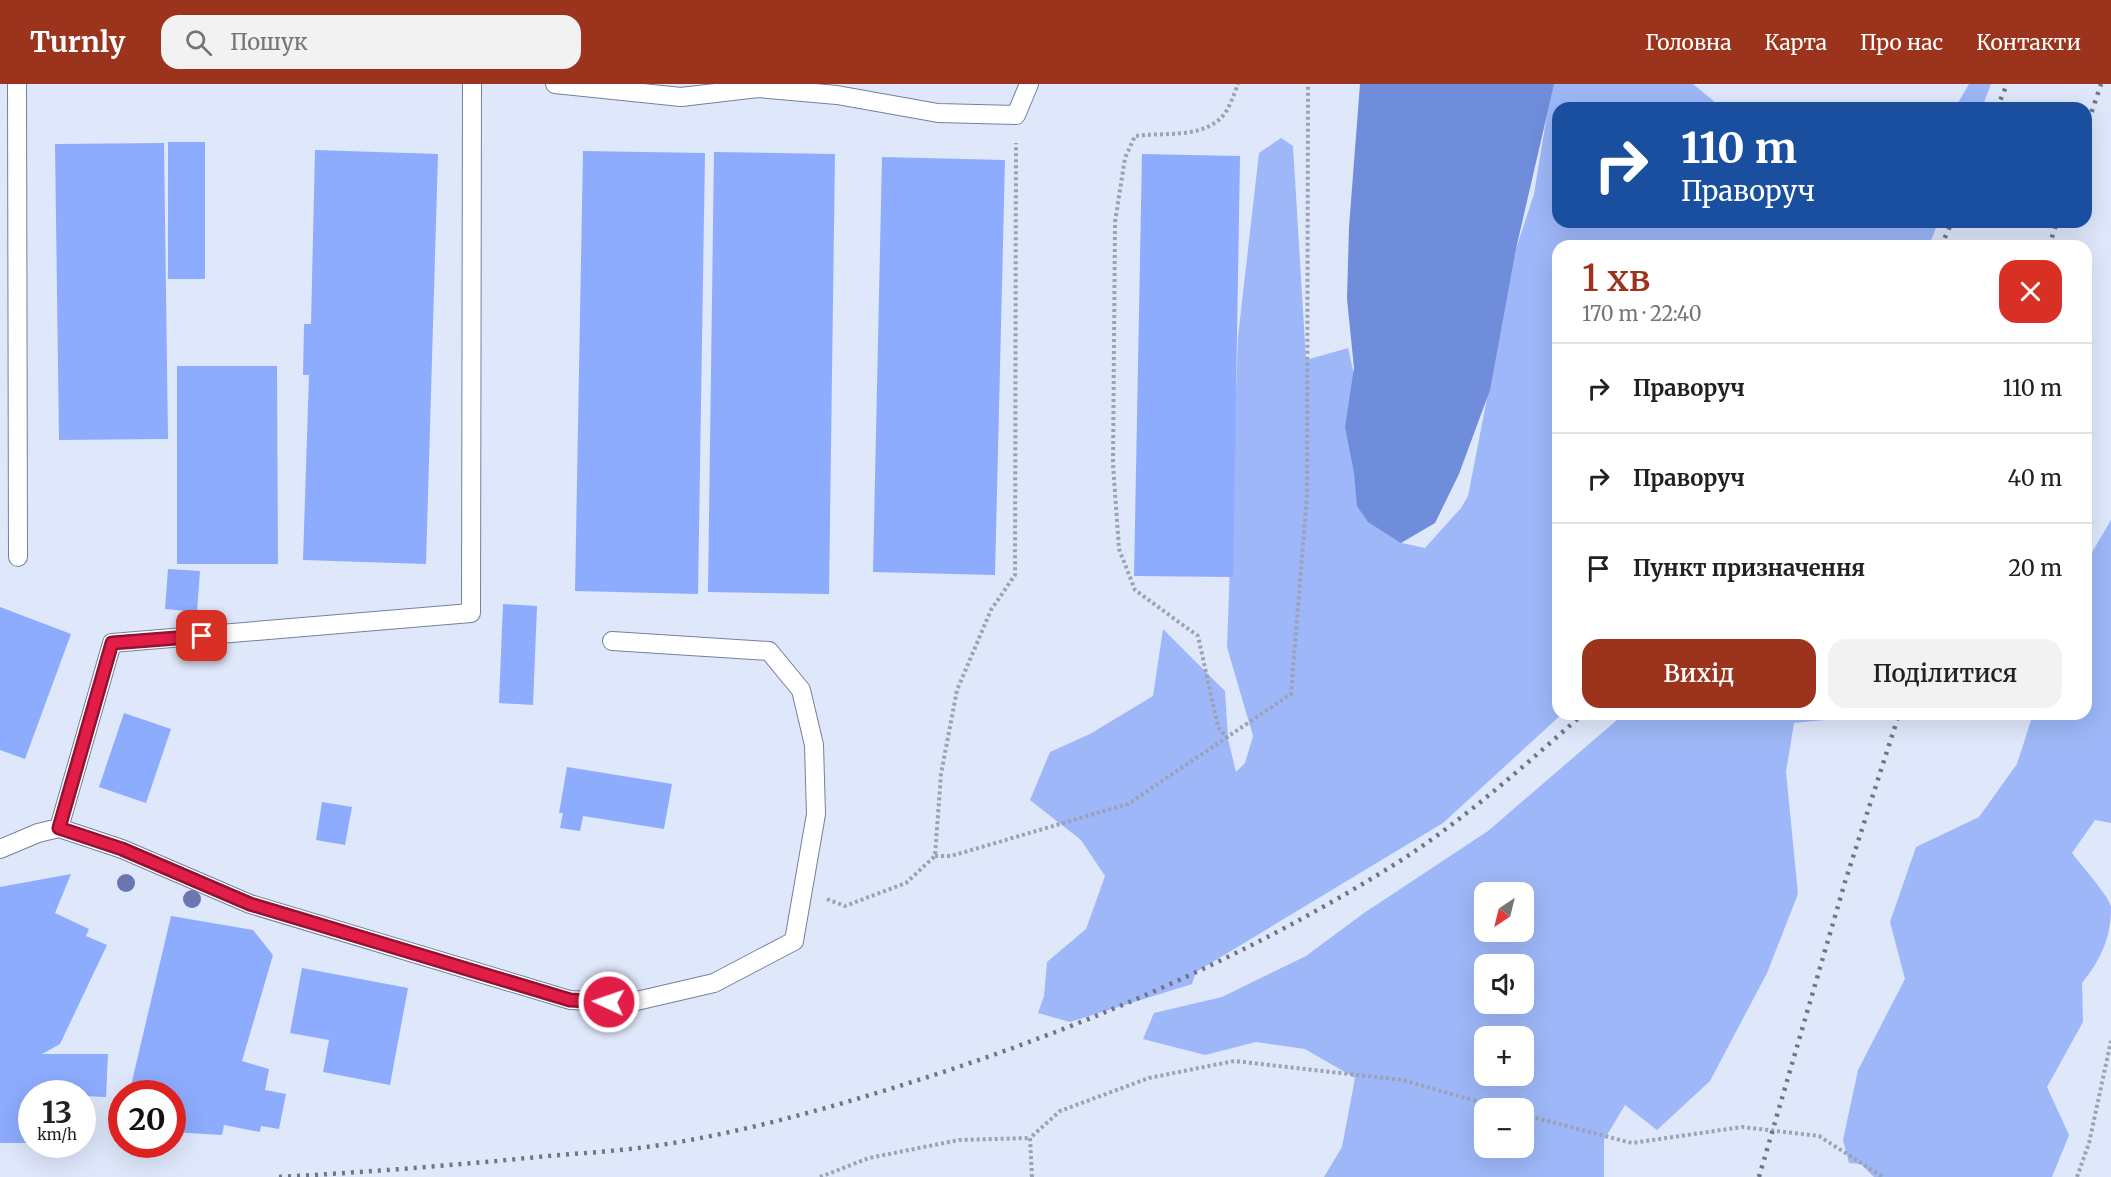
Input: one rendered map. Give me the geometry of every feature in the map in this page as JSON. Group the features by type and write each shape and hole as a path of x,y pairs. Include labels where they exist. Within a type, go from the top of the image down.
{"lane":[{"path":"17,84 18,557"},
{"path":"59,828 112,643 471,613 472,84"},
{"path":"555,84 681,96 758,88 837,95 938,112 1016,115 1029,84"},
{"path":"0,849 38,833 59,828 122,849 250,904 570,1000 628,1003 714,983 794,941 816,814 814,745 801,690 769,651 612,641"}],"path":[{"path":"1228,739 1218,727 1198,636 1135,590 1119,549 1113,464 1114,268 1115,222 1123,168 1135,136 1159,132 1191,134 1222,117 1238,84"},
{"path":"935,856 951,856 1128,804 1228,739 1291,694 1297,653 1307,496 1308,84"},
{"path":"804,889 845,906 906,883 935,856 941,774 957,690 991,610 1015,575 1016,115"},
{"path":"2077,1177 2090,1143 2111,1041"},
{"path":"820,1177 869,1158 959,1140 1030,1138 1060,1111 1149,1078 1234,1061 1402,1080 1474,1100"},
{"path":"1534,1118 1632,1143 1742,1127 1819,1136 1883,1177"},
{"path":"1030,1138 1032,1177"}],"shaded area":[{"path":"1360,84 1554,84 1516,249 1490,390 1459,474 1435,523 1401,543 1368,522 1357,506 1354,473 1345,427 1354,368 1347,299 1349,227"},
{"path":"1552,84 1693,84 1715,102 1552,102 1552,228 1936,228 1931,240 1552,240 1552,720 1555,720 1443,823 1196,972 1192,984 1070,1022 1038,1013 1044,996 1047,962 1086,929 1105,876 1081,840 1030,800 1050,752 1090,734 1153,696 1163,629 1225,691 1228,739 1236,772 1245,763 1253,736 1227,647 1238,337 1259,153 1281,138 1293,146 1306,360 1348,348 1391,536 1402,543 1425,548 1461,508 1468,496 1516,249 1534,194"},
{"path":"1969,84 1991,84 1984,102 1958,102"},
{"path":"2111,520 2111,823 2095,820 2072,853 2100,888 2111,907 2107,939 2094,966 2082,983 2083,1022 2047,1087 2069,1135 2052,1177 1874,1177 1861,1164 1849,1163 1843,1140 1858,1070 1905,979 1890,922 1916,847 1979,817 2017,764 2031,720 2092,720 2092,552"},
{"path":"1617,720 1825,720 1794,723 1786,772 1798,894 1767,973 1710,1081 1657,1130 1625,1105 1604,1140 1604,1177 1324,1177 1342,1147 1355,1078 1305,1049 1256,1042 1205,1055 1143,1039 1154,1013 1222,997 1306,956 1364,913 1488,831"}],"building":[{"path":"168,142 205,142 205,279 168,279"},
{"path":"164,143 168,439 59,440 55,144"},
{"path":"315,150 438,154 426,564 303,560 309,375 303,375 304,324 311,324"},
{"path":"583,151 705,153 698,594 575,591"},
{"path":"714,152 835,154 829,594 708,592"},
{"path":"1142,154 1240,156 1233,577 1134,576"},
{"path":"882,157 1005,160 995,575 873,572"},
{"path":"177,366 277,366 278,564 177,564"},
{"path":"168,569 200,571 197,612 165,609"},
{"path":"503,604 537,606 533,705 499,703"},
{"path":"0,607 71,634 25,759 0,750"},
{"path":"124,713 171,729 146,803 99,787"},
{"path":"567,767 672,784 664,829 583,816 580,831 560,828 563,813 559,813"},
{"path":"322,802 352,807 345,845 316,840"},
{"path":"71,874 55,913 89,929 86,936 107,945 60,1044 42,1054 108,1054 106,1097 96,1097 96,1080 18,1080 18,1143 0,1143 0,887"},
{"path":"171,916 253,930 273,955 242,1061 269,1069 265,1090 286,1094 279,1129 261,1126 260,1132 224,1125 222,1135 186,1133 186,1080 132,1080"},
{"path":"302,968 408,988 390,1085 323,1072 329,1040 290,1033"}],"railway":[{"path":"2000,102 2007,84"},
{"path":"2092,111 2101,84"},
{"path":"1944,240 1949,228"},
{"path":"2051,240 2055,228"},
{"path":"279,1177 614,1151 687,1141 815,1111 973,1062 1037,1039 1162,988 1283,929 1342,896 1400,861 1448,827 1494,791 1576,720"},
{"path":"1759,1177 1845,882 1897,720"}],"route":[{"path":"202,636 112,643 59,828 122,849 250,904 570,1000 609,1002"}]}
